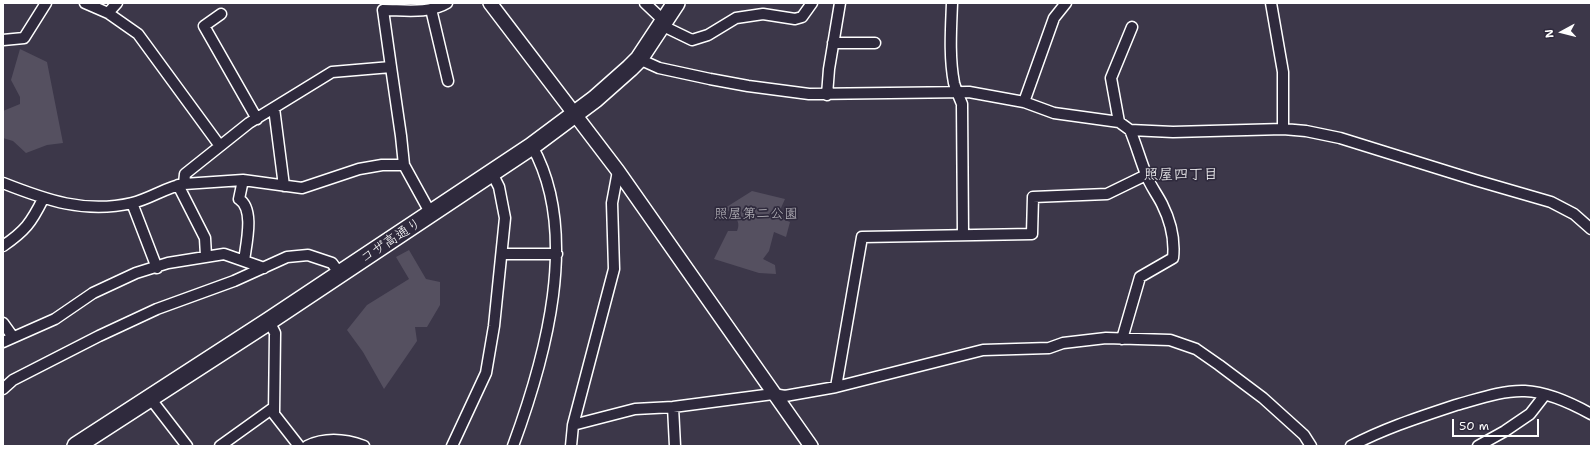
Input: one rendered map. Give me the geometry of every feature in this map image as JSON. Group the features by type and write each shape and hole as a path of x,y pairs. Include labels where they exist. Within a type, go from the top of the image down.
{"highway":[{"name":"コザ高通り","path":"76,446 269,321 532,146 618,80 639,59 676,3"}],"street":[{"path":"3,40 24,38 46,3"},
{"path":"85,3 108,13 138,34 220,146"},
{"path":"108,13 117,3"},
{"path":"431,214 404,165 402,136 383,10 431,9 439,8 447,3"},
{"path":"490,3 618,171 811,446"},
{"path":"645,3 663,23 692,40 708,35 736,18 763,14 795,19 802,17 812,3"},
{"path":"827,95 833,43 840,3"},
{"path":"952,3 952,71 954,85 962,104 964,235"},
{"path":"1024,102 1054,18 1066,3"},
{"path":"1271,3 1283,72 1283,129"},
{"path":"431,9 448,80"},
{"path":"221,14 204,26 256,119"},
{"path":"1119,122 1110,78 1132,27"},
{"path":"833,43 875,43"},
{"path":"639,59 659,68 791,93 827,95 969,92 1024,102 1054,113 1119,122 1130,130 1140,154 1146,175 1163,205 1171,229 1174,250 1173,258 1140,277 1122,338"},
{"path":"206,256 205,238 181,184 185,174 256,119 332,72 391,67"},
{"path":"274,108 284,186"},
{"path":"1130,130 1173,132 1283,129 1340,138 1550,202 1574,214 1591,230"},
{"path":"513,446 523,420 548,329 557,254 554,216 548,184 540,160 532,146"},
{"path":"3,183 43,199 98,208 132,203 181,184 242,180 302,188 359,169 382,165 404,165"},
{"path":"571,446 573,425 614,269 612,203 618,171"},
{"path":"452,446 486,373 502,254 505,218 499,187 492,173"},
{"path":"836,387 862,237 1032,234 1033,196 1108,194 1146,175"},
{"path":"242,180 239,199 243,202 248,216 244,261"},
{"path":"3,246 21,234 32,221 43,199"},
{"path":"132,203 157,268"},
{"path":"3,342 55,319 72,305 100,290 136,273 157,268 168,263 224,254 264,268"},
{"path":"502,254 557,254"},
{"path":"3,389 13,380 99,336 157,309 264,268 287,257 308,255 332,263 340,274"},
{"path":"269,321 275,333 276,368 273,408 274,414 299,446"},
{"path":"3,323 13,337"},
{"path":"573,425 635,409 673,407 774,394 785,396 836,387 983,350 1049,348 1063,343 1106,338 1122,338 1170,340 1196,349 1263,398 1304,435 1311,446"},
{"path":"1351,446 1400,423 1472,400 1507,392 1526,391 1570,403 1591,414"},
{"path":"1478,446 1505,431 1530,414 1544,396"},
{"path":"150,398 187,446"},
{"path":"673,407 675,446"},
{"path":"220,446 273,408"},
{"path":"307,446 317,442 332,440 348,441 364,446"}],"green space":[{"path":"20,49 47,62 63,143 47,145 26,153 13,141 3,138 3,111 20,104 20,97 11,80"},
{"name":"照屋第二公園","path":"752,191 785,199 777,217 790,222 786,237 774,232 769,251 763,259 775,265 776,274 759,273 714,259 728,231 737,231 738,227 738,221 734,215 725,208"},
{"path":"409,250 426,279 440,282 440,305 427,327 415,327 417,341 384,389 363,352 347,330 367,305 409,279 396,257"}],"district":[{"name":"照屋四丁目","path":"1181,175"}]}
